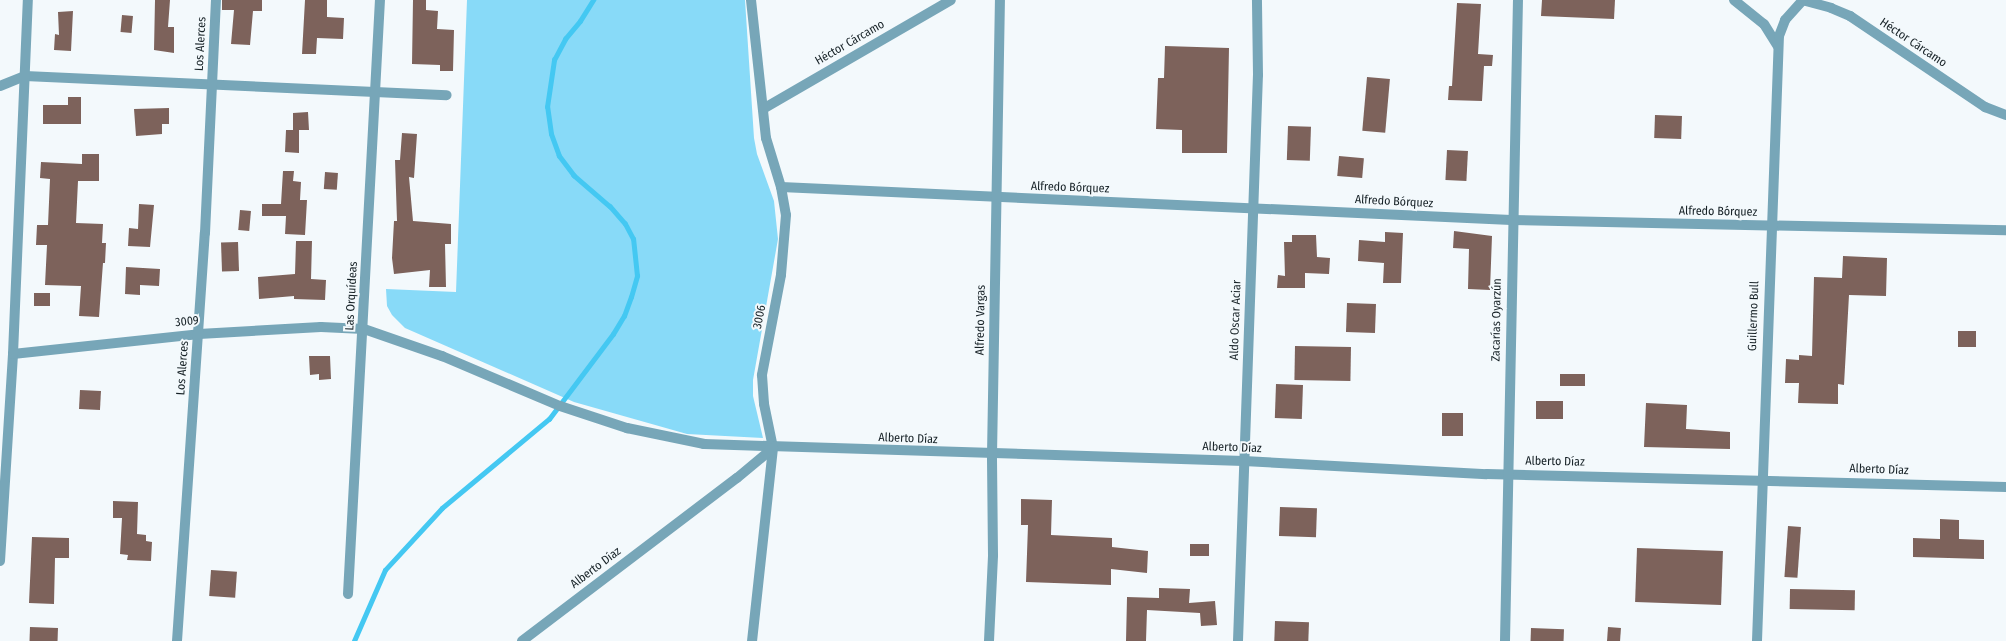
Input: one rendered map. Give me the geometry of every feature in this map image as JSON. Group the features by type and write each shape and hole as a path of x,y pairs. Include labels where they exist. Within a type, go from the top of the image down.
{"street":[{"path":"0,561 2,502 13,354 28,0"},
{"name":"Los Alerces","path":"177,641 198,334 216,0"},
{"name":"Las Orquídeas","path":"348,594 364,329 380,0"},
{"name":"3006","path":"751,0 766,138 781,187 786,215 786,238 762,375 764,404 773,448 752,641"},
{"name":"Héctor Cárcamo","path":"763,109 951,0"},
{"name":"Alfredo Vargas","path":"989,641 993,554 992,455 1000,0"},
{"name":"Aldo Oscar Aciar","path":"1238,641 1258,75 1257,0"},
{"name":"Zacarías Oyarzún","path":"1505,641 1512,220 1518,0"},
{"path":"1734,0 1764,24 1778,46"},
{"name":"Héctor Cárcamo","path":"1802,0 1831,8 1850,16 1985,107 2006,115"},
{"name":"Guillermo Bull","path":"1757,641 1770,226 1778,46 1779,36 1785,20 1802,0"},
{"path":"0,86 25,76 212,83 447,95"},
{"name":"Alfredo Bórquez","path":"781,187 1512,220 2006,230"},
{"name":"3009","path":"13,354 198,334 321,327 364,329 442,356 560,406 627,428 704,444 773,448"},
{"name":"Alberto Díaz","path":"522,641 737,478 773,448 1244,461 1508,474 2006,486"}],"shaded area":[{"path":"467,0 745,0 754,138 757,154 774,201 778,239 753,380 753,396 763,438 687,434 574,402 405,328 392,315 387,306 386,289 456,292"}],"building":[{"path":"155,0 170,0 168,27 174,27 174,53 154,50"},
{"path":"222,0 262,0 262,11 253,11 250,45 231,44 234,10 222,10"},
{"path":"305,0 327,0 327,17 344,18 343,39 317,38 316,54 302,54"},
{"path":"413,0 426,0 426,10 438,11 437,29 454,30 453,71 440,71 440,65 412,64"},
{"path":"1542,0 1615,0 1614,19 1541,16"},
{"path":"1457,3 1481,4 1478,54 1493,55 1492,66 1484,66 1482,101 1448,100 1449,86 1452,86"},
{"path":"73,11 71,51 54,50 55,34 59,35 58,12"},
{"path":"122,15 133,16 131,33 121,32"},
{"path":"1165,46 1229,48 1227,153 1182,153 1182,130 1156,129 1158,78 1164,78"},
{"path":"1367,77 1390,79 1385,133 1362,131"},
{"path":"68,97 81,97 81,124 43,124 43,105 68,105"},
{"path":"169,108 169,124 162,124 162,134 136,136 134,109"},
{"path":"308,112 309,130 299,130 299,153 285,152 286,130 293,130 293,113"},
{"path":"1655,115 1682,116 1681,139 1654,138"},
{"path":"1288,126 1311,127 1310,161 1287,160"},
{"path":"402,133 417,134 414,178 409,177 413,221 451,224 451,244 445,244 446,287 429,287 430,270 394,274 392,258 394,221 397,221 395,160 400,160"},
{"path":"1447,150 1468,151 1466,181 1445,180"},
{"path":"82,154 99,154 99,181 78,181 76,223 103,224 102,243 106,243 99,317 79,316 81,286 45,285 47,245 36,245 37,225 48,225 50,179 40,178 41,162 82,164"},
{"path":"1339,156 1364,158 1362,178 1337,176"},
{"path":"283,171 294,171 293,181 301,182 300,200 307,200 305,235 285,234 286,216 262,216 262,204 281,204"},
{"path":"325,172 338,173 337,190 324,189"},
{"path":"139,204 154,205 150,247 128,246 129,228 138,229"},
{"path":"240,210 251,211 249,231 238,230"},
{"path":"1454,231 1492,236 1490,290 1468,289 1469,249 1453,248"},
{"path":"1385,232 1403,233 1401,283 1383,283 1384,263 1358,261 1359,240 1385,242"},
{"path":"1292,235 1316,235 1317,257 1330,258 1329,274 1305,273 1305,288 1277,288 1278,275 1285,276 1284,242 1292,242"},
{"path":"296,241 312,241 311,279 326,280 325,300 294,299 294,296 259,299 258,277 295,274"},
{"path":"238,242 239,271 222,272 221,243"},
{"path":"1843,256 1887,258 1886,296 1849,295 1844,385 1838,384 1838,404 1798,403 1799,383 1785,383 1786,359 1799,360 1799,355 1812,356 1814,277 1842,278"},
{"path":"126,267 160,269 159,286 140,285 140,295 125,294"},
{"path":"34,293 50,293 50,306 34,306"},
{"path":"1347,303 1376,304 1375,333 1346,332"},
{"path":"1958,331 1976,331 1976,347 1958,347"},
{"path":"1295,346 1351,347 1350,381 1294,380"},
{"path":"309,356 330,356 331,379 319,380 319,374 310,375"},
{"path":"1560,374 1585,374 1585,386 1560,386"},
{"path":"1276,384 1303,385 1302,419 1275,418"},
{"path":"80,390 101,391 100,410 79,409"},
{"path":"1536,401 1563,401 1563,419 1536,419"},
{"path":"1646,403 1687,405 1686,429 1730,432 1730,449 1644,447"},
{"path":"1442,413 1463,413 1463,436 1442,436"},
{"path":"1021,499 1052,500 1051,535 1112,538 1112,547 1148,551 1147,573 1111,569 1111,585 1026,582 1028,525 1021,525"},
{"path":"113,501 138,502 137,534 146,535 146,541 152,542 151,561 127,560 128,555 120,554 122,518 113,518"},
{"path":"1280,507 1317,508 1316,537 1279,536"},
{"path":"1940,519 1959,520 1959,539 1984,540 1984,559 1913,557 1913,538 1940,539"},
{"path":"1788,526 1801,527 1797,578 1784,577"},
{"path":"32,537 69,538 69,558 55,558 54,604 29,603"},
{"path":"1190,544 1209,544 1209,556 1190,556"},
{"path":"1637,548 1723,551 1721,605 1635,602"},
{"path":"211,570 237,572 235,598 209,596"},
{"path":"1159,588 1190,589 1189,603 1215,601 1217,625 1201,626 1200,613 1147,610 1146,641 1126,641 1127,597 1159,598"},
{"path":"1790,589 1855,590 1855,610 1790,609"},
{"path":"1275,621 1309,622 1308,641 1274,641"},
{"path":"30,627 58,628 58,641 30,641"},
{"path":"1608,627 1621,628 1620,641 1607,641"},
{"path":"1531,628 1564,629 1564,641 1531,641"}],"waterway":[{"path":"354,641 385,570 442,508 549,419 613,334 624,316 637,276 633,239 625,224 610,207 574,176 559,156 551,134 547,107 554,60 565,39 580,21 593,0"}]}
